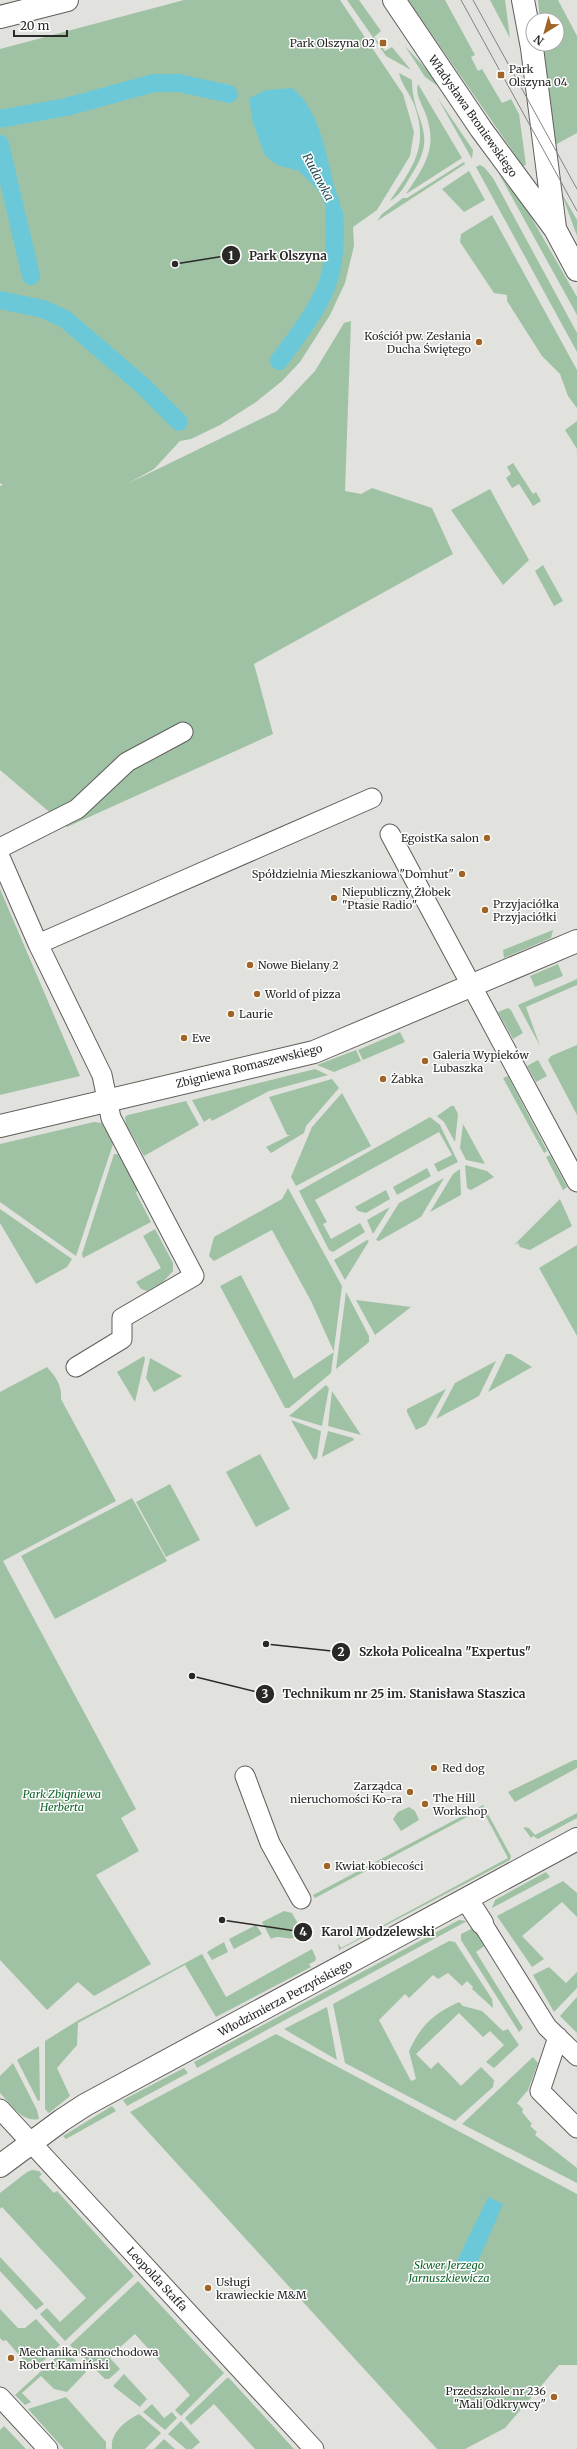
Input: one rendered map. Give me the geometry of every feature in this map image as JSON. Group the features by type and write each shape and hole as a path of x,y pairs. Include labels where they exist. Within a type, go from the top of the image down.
{"street":[{"path":"0,17 67,0"},
{"name":"Władysława Broniewskiego","path":"394,0 481,129 555,229 577,270"},
{"name":"Władysława Broniewskiego","path":"523,0 532,48 555,229"},
{"path":"0,848 78,809 127,762 182,732"},
{"path":"38,944 372,798"},
{"path":"390,834 577,1182"},
{"path":"0,857 38,944 102,1075 111,1118 194,1276 122,1318 122,1339 76,1367"},
{"name":"Zbigniewa Romaszewskiego","path":"0,1126 314,1052 577,941"},
{"path":"245,1776 270,1843 301,1898"},
{"name":"Włodzimierza Perzyńskiego","path":"0,2166 62,2120 108,2092 467,1900 577,1839"},
{"path":"467,1900 547,2027 577,2056"},
{"path":"558,2037 540,2091 577,2128"},
{"name":"Leopolda Staffa","path":"0,2109 314,2449"},
{"path":"0,2397 48,2449"}],"green space":[{"path":"184,0 340,0 403,94 414,132 410,156 377,210 353,227 354,246 345,283 330,315 300,362 282,381 256,402 220,425 191,439 180,441 154,469 129,483 277,411 315,371 344,323 351,321 345,491 361,494 372,488 432,508 453,554 254,664 273,734 67,827 0,770 0,486 3,485 0,483 0,49"},
{"path":"347,0 359,0 381,31 374,37 385,51 392,47 411,70 386,56"},
{"path":"408,0 445,0 475,55 471,57 478,71 482,69 502,103 511,99 519,114 526,165 523,166"},
{"path":"490,0 505,0 510,38"},
{"path":"538,0 558,0 564,12 539,12"},
{"path":"565,13 577,36 577,133 555,145 544,52 565,52"},
{"path":"405,46 441,85 519,196 577,297 577,315 498,172 447,98 438,86 425,77"},
{"path":"399,73 412,80 413,95 423,127 424,137 423,148 419,161 402,190 390,201 411,168 416,157 420,134 419,121 415,107"},
{"path":"418,84 462,158 406,194 424,164 430,144 428,123 418,94"},
{"path":"437,97 473,150 472,159"},
{"path":"464,162 465,164 377,221 382,214 403,198 407,198"},
{"path":"480,165 484,167 493,178 577,333 577,352 476,167"},
{"path":"469,171 485,200 464,212 442,189"},
{"path":"561,192 577,220 577,236"},
{"path":"492,215 577,370 577,408 568,396 560,374 542,356 507,301 507,295 494,293 460,242 461,234"},
{"path":"577,421 577,449 565,430"},
{"path":"513,463 533,494 536,492 541,501 533,506 519,484 512,488 506,478 511,474 507,467"},
{"path":"490,489 529,560 503,585 451,510"},
{"path":"543,565 563,601 554,606 535,571"},
{"path":"0,889 80,1076 0,1095"},
{"path":"553,930 551,938 504,958 503,950"},
{"path":"558,964 563,976 535,987 530,976"},
{"path":"577,979 577,985 526,1007 540,1046 518,1005"},
{"path":"508,1008 511,1010 523,1033 513,1039 498,1012"},
{"path":"400,1032 405,1042 363,1060 358,1050"},
{"path":"577,1045 577,1115 548,1060 551,1056"},
{"path":"356,1050 361,1061 334,1072 317,1065"},
{"path":"538,1060 547,1076 536,1082 527,1066"},
{"path":"315,1069 328,1075 269,1091 212,1121 210,1118 204,1122 192,1100"},
{"path":"508,1076 547,1151 544,1153 503,1078"},
{"path":"332,1079 339,1088 306,1126 304,1133 271,1153 266,1147 290,1135 287,1135 269,1097"},
{"path":"342,1093 371,1146 296,1186 291,1177 312,1127"},
{"path":"186,1101 199,1125 144,1156 126,1124 125,1117"},
{"path":"451,1106 454,1106 458,1114 455,1142 444,1122 437,1116"},
{"path":"430,1117 440,1125 458,1162 438,1172 434,1164 452,1155 439,1132 315,1200 327,1222 323,1224 331,1239 360,1223 365,1232 333,1252 329,1250 299,1191"},
{"path":"94,1122 102,1123 114,1141 76,1256 0,1202 0,1144"},
{"path":"463,1124 485,1164 466,1160 460,1148"},
{"path":"114,1154 120,1154 139,1187 136,1193 151,1222 83,1258 82,1254"},
{"path":"550,1155 567,1187 563,1190 546,1157"},
{"path":"465,1165 487,1171 494,1177 471,1190 467,1188"},
{"path":"427,1168 431,1176 397,1195 393,1187"},
{"path":"460,1169 461,1195 430,1212 453,1174"},
{"path":"444,1178 421,1217 379,1241 376,1240 399,1203"},
{"path":"288,1188 342,1286 334,1351 311,1301 272,1230 214,1261 209,1256 214,1237 282,1199"},
{"path":"386,1190 390,1199 366,1213 358,1211 355,1207"},
{"path":"560,1199 572,1226 530,1250 520,1247 518,1243 514,1245"},
{"path":"390,1207 373,1234 367,1220"},
{"path":"0,1209 72,1259 67,1267 36,1284 0,1223"},
{"path":"155,1229 173,1263 173,1271 163,1282 147,1291 141,1289 136,1282 161,1268 143,1236"},
{"path":"367,1240 369,1241 345,1280 334,1260"},
{"path":"577,1245 577,1336 539,1268"},
{"path":"241,1275 294,1379 334,1352 331,1373 289,1408 285,1408 220,1286"},
{"path":"346,1292 369,1336 369,1342 336,1369"},
{"path":"356,1300 411,1307 375,1335"},
{"path":"506,1354 511,1354 532,1367 488,1392"},
{"path":"144,1356 145,1359 135,1402 117,1372"},
{"path":"150,1358 182,1376 154,1392 146,1378"},
{"path":"496,1361 479,1396 436,1419 455,1383"},
{"name":"Park Zbigniewa Herberta","path":"47,1367 58,1382 61,1399 116,1501 3,1561 136,1809 121,1818 139,1851 96,1875 151,1964 94,1996 78,1982 47,2010 0,1960 0,1392"},
{"path":"326,1385 329,1388 322,1426 289,1416"},
{"path":"446,1389 426,1425 416,1430 407,1409"},
{"path":"332,1391 361,1435 328,1426"},
{"path":"291,1420 321,1431 317,1458 314,1460"},
{"path":"328,1431 353,1438 354,1440 322,1457"},
{"path":"260,1454 290,1509 256,1527 226,1472"},
{"path":"170,1484 200,1540 166,1557 136,1502"},
{"path":"132,1498 167,1561 55,1619 21,1556"},
{"path":"574,1760 577,1760 577,1768 515,1802 508,1792"},
{"path":"483,1805 511,1856 510,1860 339,1950 338,1943 341,1948 508,1858 482,1809 315,1898 313,1895"},
{"path":"409,1807 415,1811 419,1820 401,1831 393,1819 398,1812"},
{"path":"577,1813 577,1818 538,1839 533,1836 531,1838 523,1827 529,1828 535,1835"},
{"path":"546,1872 550,1877 492,1908 495,1900"},
{"path":"563,1881 577,1893 577,1917 562,1902 522,1936 544,1959 532,1967 497,1916"},
{"path":"284,1911 292,1913 304,1934 293,1938 275,1937 271,1939 262,1922"},
{"path":"459,1920 467,1921 197,2068 194,2062"},
{"path":"256,1925 262,1934 234,1949 229,1939"},
{"path":"475,1927 486,1945 476,1952 523,2028 519,2032 461,1940 461,1934"},
{"path":"449,1941 455,1942 492,1999 493,2008 472,1989 473,1987 467,1981 462,1986 448,1973 438,1979 433,1975 409,1998 405,1994 379,2020 411,2081 416,2079 409,2051 423,2027 442,2011 459,2002 463,2006 482,2011 503,2031 508,2029 519,2045 494,2068 486,2062 504,2045 490,2031 483,2037 459,2013 416,2054 431,2069 438,2062 461,2086 481,2067 494,2080 493,2087 455,2121 345,2063 333,2004"},
{"path":"224,1942 228,1952 212,1960 207,1952"},
{"path":"312,1949 316,1958 315,1961 309,1964 311,1967 216,2017 185,1965 78,2023 77,2045 57,2068 70,2096 49,2113 45,2109 45,2041 77,2021 202,1954 226,1997"},
{"path":"549,1967 566,1983 577,1972 577,1988 554,2012 533,1975"},
{"path":"577,1997 577,2033 560,2016"},
{"path":"327,2007 337,2060 284,2029"},
{"name":"Skwer Jerzego Jarnuszkiewicza","path":"276,2034 577,2194 577,2365 559,2365 505,2428 465,2449 437,2449 130,2112"},
{"path":"39,2046 40,2100 38,2101 17,2060"},
{"path":"533,2057 538,2063 528,2090 517,2103 523,2109 522,2112 532,2124 530,2126 537,2132 535,2135 577,2168 577,2183 462,2124"},
{"path":"13,2063 37,2110 39,2119 27,2118 17,2112 0,2093 0,2076"},
{"path":"184,2068 188,2073 127,2106 123,2100"},
{"path":"112,2106 116,2111 66,2139 63,2136"},
{"path":"32,2170 39,2171 42,2174 39,2177 54,2193 57,2191 134,2276 65,2341 40,2314 47,2308 60,2322 86,2298 2,2207 0,2209 0,2193 27,2172"},
{"path":"0,2257 44,2304 36,2310 0,2271"},
{"path":"138,2281 224,2373 181,2416 175,2410 190,2395 135,2334 109,2357 120,2369 109,2379 105,2379 70,2345"},
{"path":"0,2309 18,2328 25,2328 36,2319 60,2345 33,2371 6,2340 3,2341 0,2338"},
{"path":"65,2349 86,2372 67,2392 54,2389 41,2376 22,2393 31,2402 25,2405 15,2395"},
{"path":"124,2374 147,2399 140,2407 113,2386"},
{"path":"227,2378 229,2378 294,2449 255,2449 214,2404 191,2425 185,2418"},
{"path":"66,2397 106,2442 106,2449 64,2449 28,2409"},
{"path":"152,2404 164,2418 172,2412 177,2418 165,2430 143,2412"},
{"path":"139,2414 161,2433 145,2449 112,2449 113,2438 116,2433 124,2424"},
{"path":"181,2421 200,2442 192,2449 186,2449 168,2434"},
{"path":"4,2426 26,2449 0,2449 0,2430"},
{"path":"164,2439 175,2449 154,2449"}],"water":[{"path":"292,88 302,97 310,109 321,136 340,203 341,226 338,237 333,238 325,204 319,191 299,171 277,165 265,155 253,123 249,98 267,90"},
{"path":"488,2197 503,2204 473,2273 455,2265"}],"waterway":[{"path":"0,119 66,107 154,83 179,83 229,94"},
{"path":"0,144 31,276"},
{"name":"Rudawka","path":"279,361 315,309 330,277 335,238 334,214"},
{"name":"Rudawka","path":"0,300 43,309 65,319 142,385 179,422"}],"tram line":[{"path":"461,0 577,211"},
{"path":"473,0 577,189"}],"place":[{"name":"Park Olszyna 02","path":"383,43"},
{"name":"Park Olszyna 04","path":"501,75"},
{"name":"Park Olszyna","path":"175,264"},
{"name":"Kościół pw. Zesłania Ducha Świętego","path":"479,342"},
{"name":"EgoistKa salon","path":"487,838"},
{"name":"Spółdzielnia Mieszkaniowa \"Domhut\"","path":"462,874"},
{"name":"Niepubliczny Żłobek \"Ptasie Radio\"","path":"334,898"},
{"name":"Przyjaciółka Przyjaciółki","path":"485,910"},
{"name":"Nowe Bielany 2","path":"250,965"},
{"name":"World of pizza","path":"257,994"},
{"name":"Laurie","path":"231,1014"},
{"name":"Eve","path":"184,1038"},
{"name":"Galeria Wypieków Lubaszka","path":"425,1061"},
{"name":"Żabka","path":"383,1079"},
{"name":"Szkoła Policealna \"Expertus\"","path":"266,1644"},
{"name":"Technikum nr 25 im. Stanisława Staszica","path":"192,1676"},
{"name":"Red dog","path":"434,1768"},
{"name":"Zarządca nieruchomości Ko-ra","path":"410,1792"},
{"name":"The Hill Workshop","path":"425,1804"},
{"name":"Kwiat kobiecości","path":"327,1866"},
{"name":"Karol Modzelewski","path":"222,1920"},
{"name":"Usługi krawieckie M&M","path":"208,2288"},
{"name":"Mechanika Samochodowa Robert Kamiński","path":"11,2358"},
{"name":"Przedszkole nr 236 \"Mali Odkrywcy\"","path":"554,2397"}]}
